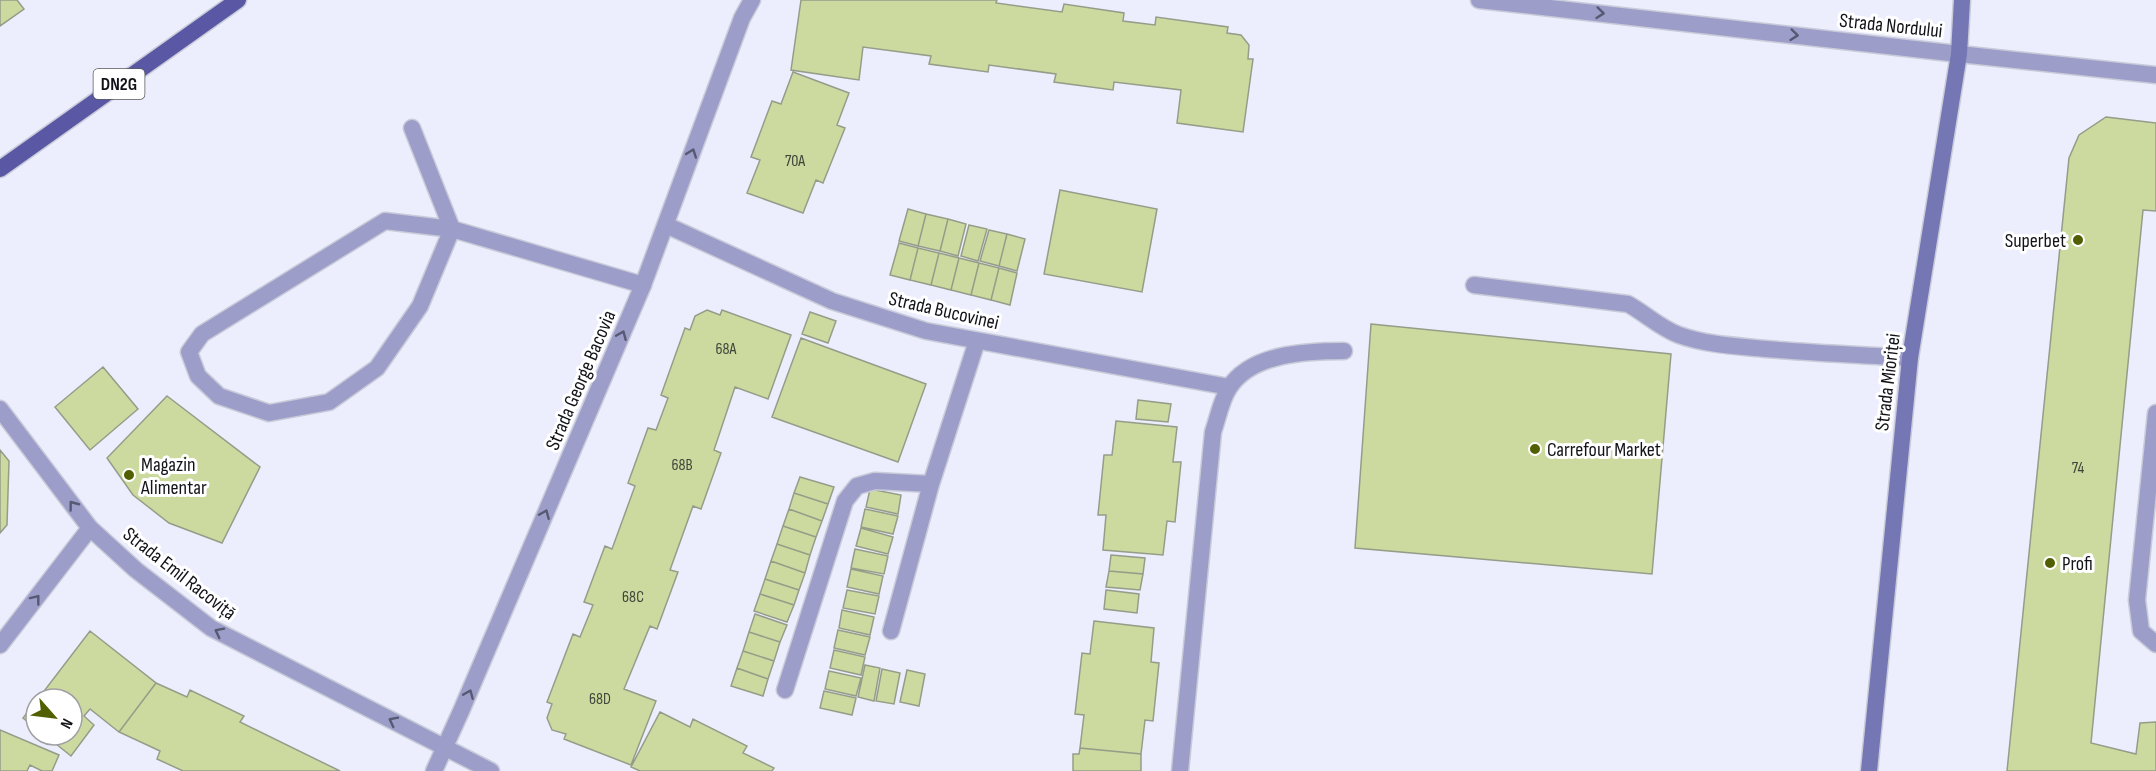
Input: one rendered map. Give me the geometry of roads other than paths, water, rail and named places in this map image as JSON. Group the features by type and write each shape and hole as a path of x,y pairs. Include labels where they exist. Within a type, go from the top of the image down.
{"main road":[{"name":"DN2G","path":"0,169 238,0"},
{"name":"Strada Mioriței","path":"1868,769 1910,358 1959,54 1962,0"}],"street":[{"name":"Strada George Bacovia","path":"434,771 643,285 742,18 752,0"},
{"name":"Strada Nordului","path":"1479,0 2156,75"},
{"path":"412,128 452,229 420,306 377,368 329,402 269,413 219,396 198,376 189,352 202,334 385,221 452,229 643,285"},
{"name":"Strada Bucovinei","path":"666,225 832,301 926,332 1229,387"},
{"path":"1474,285 1628,304 1646,314 1661,327 1707,343 1910,358"},
{"path":"891,632 931,484 977,341"},
{"path":"1180,771 1213,432 1229,387 1253,364 1304,351 1344,351"},
{"name":"Strada Emil Racoviță","path":"0,409 90,528 136,570 211,628 491,771"},
{"path":"2156,413 2137,600 2141,630 2156,644"},
{"path":"785,690 845,501 857,486 875,481 931,484"},
{"path":"0,645 90,528"}],"place":[{"name":"Superbet","path":"2078,240"},
{"name":"Carrefour Market","path":"1535,449"},
{"name":"Magazin Alimentar","path":"129,475"},
{"name":"Profi","path":"2050,563"}]}
